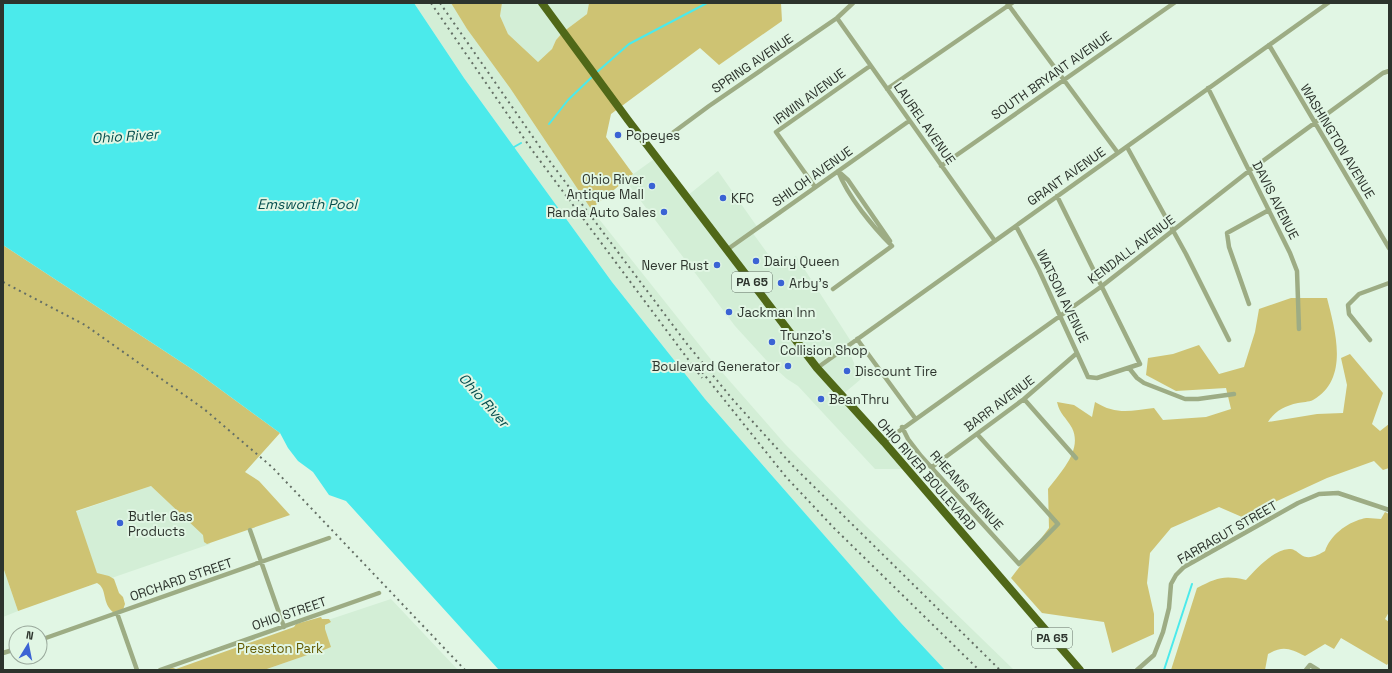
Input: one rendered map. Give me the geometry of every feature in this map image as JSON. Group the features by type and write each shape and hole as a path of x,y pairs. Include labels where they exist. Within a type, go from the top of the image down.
{"highway":[{"name":"OHIO RIVER BOULEVARD","path":"542,3 628,120 728,249 817,368 884,442 1080,670"}],"street":[{"name":"SPRING AVENUE","path":"663,140 708,106 837,18 853,3"},
{"name":"SOUTH BRYANT AVENUE","path":"941,166 1174,3"},
{"name":"GRANT AVENUE","path":"817,368 1328,3"},
{"path":"887,89 1009,4 1063,80 1118,153"},
{"name":"LAUREL AVENUE","path":"837,18 994,241"},
{"name":"WASHINGTON AVENUE","path":"1269,45 1388,246"},
{"name":"IRWIN AVENUE","path":"815,188 776,132 870,66"},
{"name":"KENDALL AVENUE","path":"884,442 1060,314 1102,286 1249,171 1383,73 1389,71"},
{"name":"DAVIS AVENUE","path":"1208,88 1290,253 1297,271 1299,329"},
{"name":"SHILOH AVENUE","path":"728,249 909,121"},
{"path":"1127,147 1173,231 1229,340"},
{"path":"833,288 892,246 884,231 857,192 838,171"},
{"path":"1057,196 1140,364 1129,368 1137,378 1144,383 1185,399 1198,399 1234,394"},
{"path":"1249,304 1229,247 1227,233 1269,210"},
{"name":"WATSON AVENUE","path":"1016,226 1060,314 1088,377 1097,378 1129,368"},
{"path":"1370,340 1349,314 1348,305 1359,294 1389,283"},
{"path":"857,339 915,418"},
{"name":"BARR AVENUE","path":"932,467 1024,399 1077,353"},
{"path":"1024,399 1076,458"},
{"name":"RHEAMS AVENUE","path":"902,428 908,439 932,467 1019,564 1058,524 977,434"},
{"name":"FARRAGUT STREET","path":"1137,670 1154,655 1163,632 1169,608 1172,584 1176,575 1184,567 1298,503 1318,494 1338,493 1389,510"},
{"path":"250,530 284,626"},
{"name":"ORCHARD STREET","path":"48,637 329,538"},
{"name":"OHIO STREET","path":"160,670 379,593"},
{"path":"116,613 137,670"},
{"path":"1306,670 1310,665 1318,670"}],"shaded area":[{"path":"414,3 451,3 467,29 510,88 591,209 713,362 785,444 865,525 1014,670 945,670 901,623 705,399 612,282 464,78"},
{"path":"502,3 589,3 587,14 563,32 556,40 552,49 538,62 508,34 500,16"},
{"path":"657,157 687,196 718,171 758,228 752,232 778,268 796,256 852,343 847,347 861,379 842,395 907,469 875,469 798,386 787,379 766,360 735,326 625,180"},
{"path":"151,486 209,539 210,544 100,582 75,512"},
{"path":"3,567 18,611 3,617"},
{"path":"391,599 458,670 264,670 330,647 322,622"}],"green space":[{"path":"451,3 502,3 500,16 508,34 538,62 552,49 556,40 563,32 587,14 589,3 781,3 782,21 719,65 700,48 611,114 606,137 633,174 591,209 510,88 467,29"},
{"path":"3,245 198,373 280,433 245,472 259,481 290,515 207,544 204,542 203,535 151,486 76,511 97,573 114,579 119,593 123,597 125,604 123,610 114,613 110,609 107,605 102,589 97,583 18,611 3,567"},
{"path":"1291,298 1327,298 1336,339 1336,367 1332,380 1325,391 1313,400 1284,407 1268,422 1317,414 1343,413 1347,385 1341,358 1350,354 1383,393 1372,424 1380,431 1389,424 1389,468 1383,470 1374,461 1327,478 1242,517 1219,507 1171,528 1150,553 1147,583 1154,614 1154,634 1112,653 1104,622 1042,613 1011,578 1049,528 1048,489 1069,461 1075,445 1075,436 1072,428 1061,413 1057,402 1074,405 1092,417 1095,402 1110,409 1123,411 1154,408 1163,420 1206,417 1231,409 1226,388 1176,391 1146,375 1148,358 1173,354 1199,345 1219,374 1244,367 1255,332 1259,309"},
{"path":"1385,512 1389,514 1389,612 1385,619 1389,622 1389,662 1387,665 1341,638 1334,649 1325,644 1305,656 1287,649 1274,651 1268,654 1265,670 1171,670 1197,588 1220,578 1246,580 1271,556 1283,550 1292,549 1306,557 1316,556 1325,551 1327,545 1335,535 1345,527 1364,518 1381,519"},
{"name":"Presston Park","path":"321,617 322,619 329,619 331,622 325,625 325,629 331,647 319,652 264,670 161,670 171,667 176,669 294,627 296,624"}],"water":[{"name":"Emsworth Pool","path":"3,3 414,3 464,78 612,282 705,399 901,623 945,670 499,670 346,501 329,495 313,472 298,461 288,448 280,433 198,373 3,245"}],"waterway":[{"path":"597,72 629,44 707,3"},
{"path":"549,124 568,100 594,75"},
{"path":"514,147 521,143"},
{"path":"1164,670 1192,584"}],"railway":[{"path":"431,3 532,150 702,378"},
{"path":"440,3 551,163 687,344 734,401 792,465 1000,670"},
{"path":"3,282 85,325 204,409 272,467 465,670"},
{"path":"702,372 786,477 834,528 979,670"}],"place":[{"name":"Popeyes","path":"618,135"},
{"name":"Ohio River Antique Mall","path":"652,186"},
{"name":"KFC","path":"723,198"},
{"name":"Randa Auto Sales","path":"664,212"},
{"name":"Dairy Queen","path":"756,261"},
{"name":"Never Rust","path":"717,265"},
{"name":"Arby's","path":"781,283"},
{"name":"Jackman Inn","path":"729,312"},
{"name":"Trunzo's Collision Shop","path":"772,342"},
{"name":"Boulevard Generator","path":"788,366"},
{"name":"Discount Tire","path":"847,371"},
{"name":"BeanThru","path":"821,399"},
{"name":"Butler Gas Products","path":"120,523"}],"water label":[{"name":"Ohio River","path":"125,136"},
{"name":"Ohio River","path":"484,400"}]}
